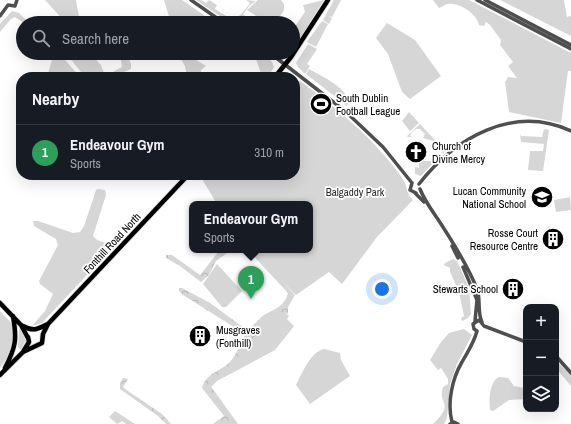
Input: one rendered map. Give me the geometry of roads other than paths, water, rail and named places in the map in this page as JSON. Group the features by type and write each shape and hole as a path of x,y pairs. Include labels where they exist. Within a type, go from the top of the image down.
{"main road":[{"path":"300,41 328,0"},
{"path":"279,72 287,60"},
{"name":"Fonthill Road North","path":"1,374 23,352 43,342 43,334 48,324 183,180"},
{"path":"0,303 22,325 28,340 37,346"},
{"path":"1,374 11,358 15,345 16,328 13,316"},
{"name":"Fonthill Road North","path":"23,352 29,333 48,324"},
{"path":"22,325 43,334"}],"street":[{"path":"0,16 8,5 7,0"},
{"path":"8,5 15,6 17,0"},
{"path":"191,0 214,16"},
{"path":"477,0 571,49"},
{"path":"484,0 571,45"},
{"path":"280,60 296,72"},
{"path":"300,75 345,110 366,130 392,157 412,184"},
{"path":"412,184 419,184 463,142 492,127 514,122 531,122 552,125 571,132"},
{"path":"412,184 410,190 426,203 463,266 477,300 477,314 472,326 477,331"},
{"path":"419,184 420,190 425,199 453,243 473,280 479,296 480,317 483,324 481,330 477,331 474,342 458,370 453,385 451,423 458,424"},
{"path":"414,193 420,190"},
{"path":"475,321 523,341"},
{"path":"559,359 571,373"}],"place":[{"name":"South Dublin Football League","path":"321,104"},
{"name":"Church of Divine Mercy","path":"416,152"},
{"name":"Lucan Community National School","path":"542,197"},
{"name":"Rosse Court Resource Centre","path":"553,239"},
{"name":"Stewarts School","path":"513,289"},
{"name":"Endeavour Gym","path":"251,299"},
{"name":"Musgraves (Fonthill)","path":"200,336"}],"park label":[{"name":"Balgaddy Park","path":"355,192"}]}
